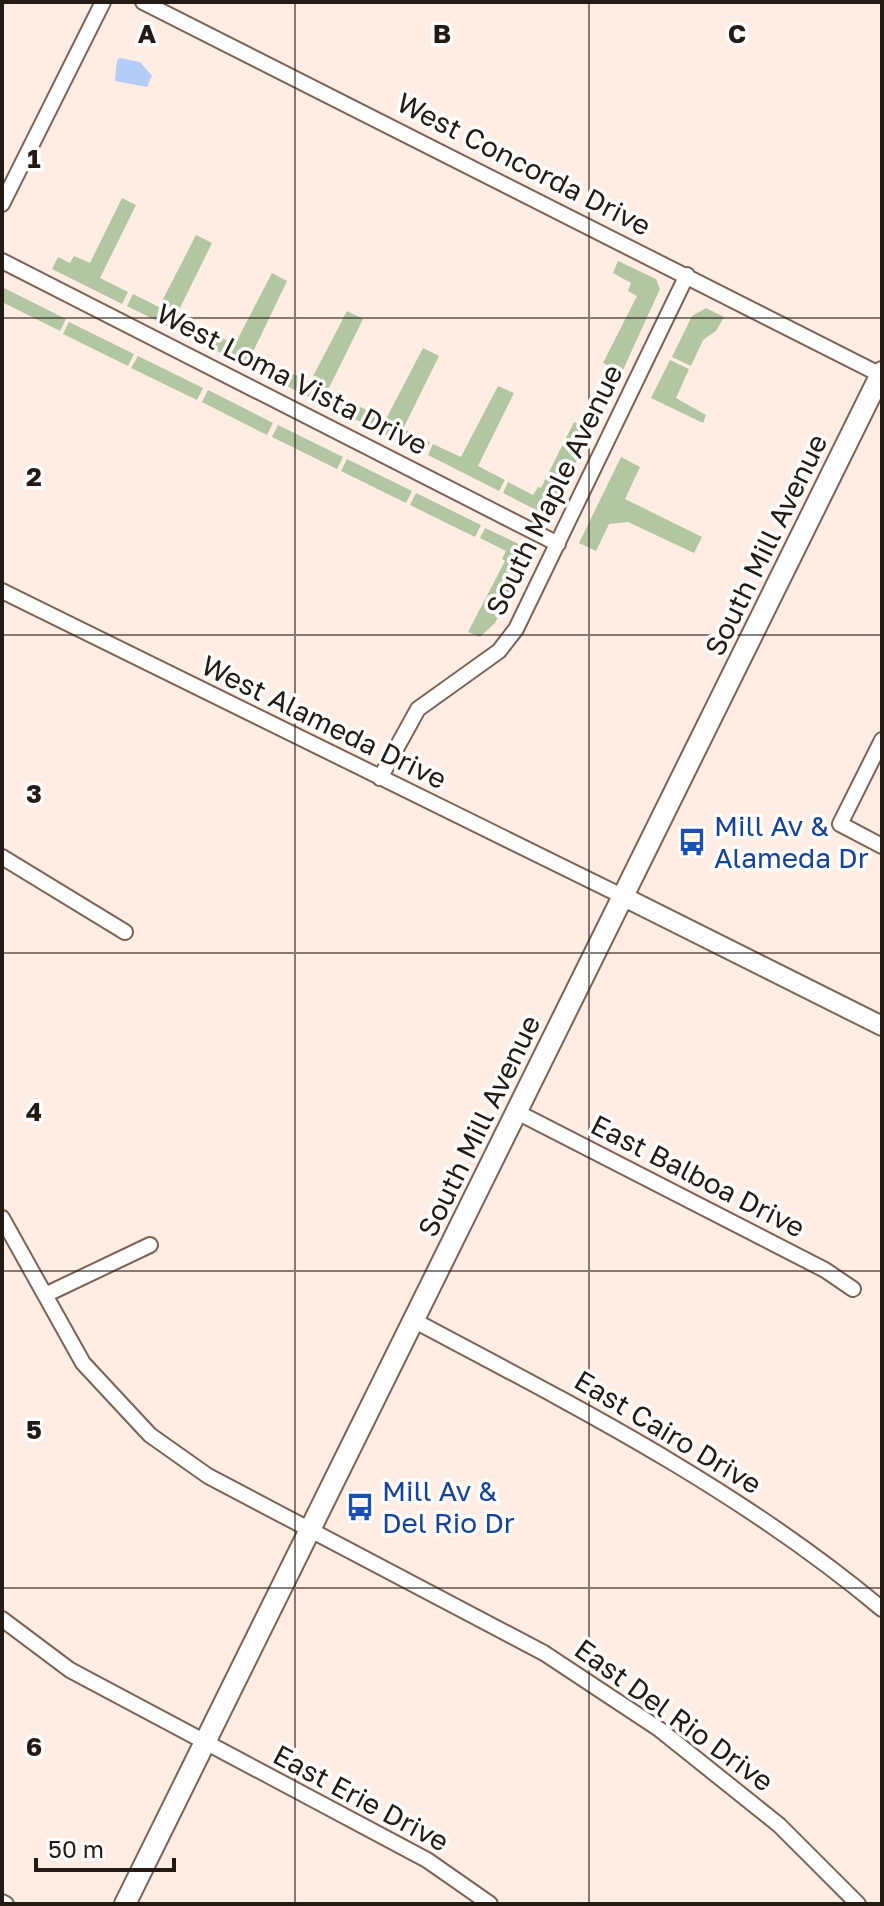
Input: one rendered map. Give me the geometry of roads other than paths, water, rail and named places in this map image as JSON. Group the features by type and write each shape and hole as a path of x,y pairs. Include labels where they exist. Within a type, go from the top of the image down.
{"main road":[{"name":"South Mill Avenue","path":"125,1904 881,373"}],"street":[{"path":"2,204 103,2"},
{"name":"West Concorda Drive","path":"143,2 881,373"},
{"name":"West Loma Vista Drive","path":"2,261 558,544"},
{"name":"South Maple Avenue","path":"380,778 418,709 499,651 516,629 687,275"},
{"name":"West Alameda Drive","path":"2,591 624,897"},
{"path":"882,740 840,824 882,846"},
{"path":"2,857 125,932"},
{"path":"624,897 882,1026"},
{"name":"East Balboa Drive","path":"517,1112 825,1270 853,1289"},
{"name":"East Del Rio Drive","path":"2,1218 83,1363 150,1435 208,1476 544,1653 659,1729 779,1825 858,1904"},
{"path":"45,1295 150,1245"},
{"name":"East Cairo Drive","path":"415,1321 619,1428 751,1510 882,1609"},
{"name":"East Erie Drive","path":"2,1619 70,1670 427,1860 490,1904"}],"water":[{"path":"117,60 140,62 152,76 147,87 115,81"}],"place":[{"name":"Mill Av & Alameda Dr","path":"692,842"},
{"name":"Mill Av & Del Rio Dr","path":"360,1507"}]}
